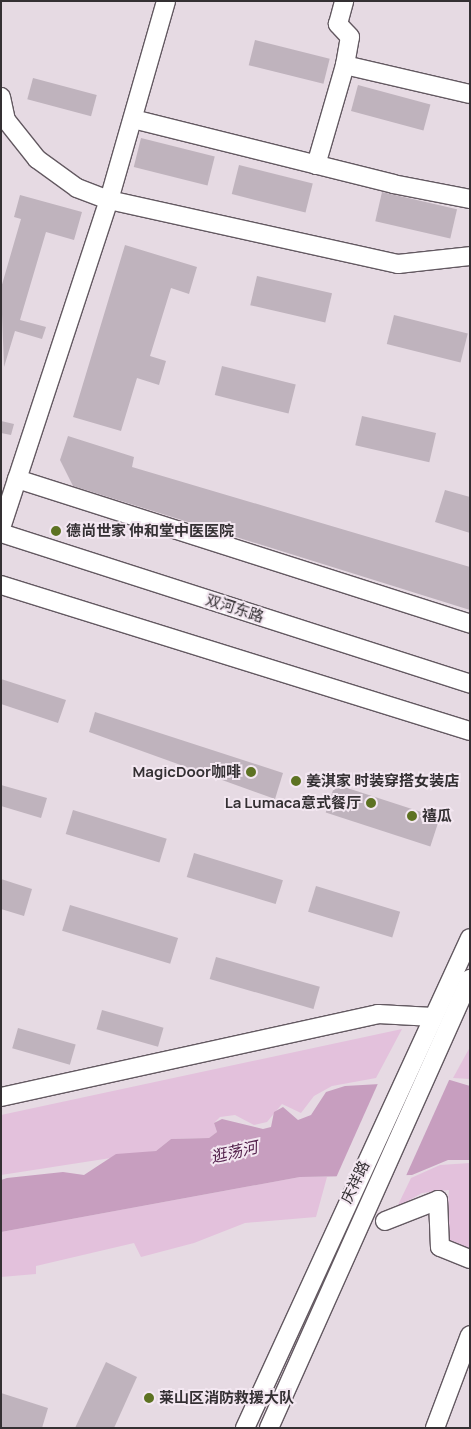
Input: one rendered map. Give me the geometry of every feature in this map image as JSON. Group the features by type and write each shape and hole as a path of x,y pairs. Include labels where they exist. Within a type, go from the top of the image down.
{"street":[{"path":"1,528 109,200 166,1"},
{"path":"316,165 345,65 350,37 338,24 344,1"},
{"path":"345,65 470,94"},
{"path":"1,98 6,120 37,159 77,188 109,200 398,264 470,256"},
{"path":"133,119 316,165 470,198"},
{"path":"17,478 470,624"},
{"name":"双河东路","path":"1,533 470,684"},
{"path":"1,585 470,731"},
{"name":"庆祥路","path":"245,1428 340,1213 470,938"},
{"name":"庆祥路","path":"269,1428 433,1057 470,979"},
{"path":"1,1097 378,1014 433,1017"},
{"path":"385,1221 438,1200 440,1247 470,1259"},
{"path":"435,1428 470,1335"}],"shaded area":[{"path":"402,1029 376,1078 332,1086 314,1096 301,1113 282,1104 267,1122 254,1125 235,1115 220,1117 214,1123 217,1132 209,1138 171,1139 156,1151 1,1175 1,1115"},
{"path":"470,1047 470,1079 453,1078"},
{"path":"470,1163 470,1254 446,1240 449,1190 422,1193 397,1207 411,1178 440,1165"},
{"path":"300,1177 327,1177 316,1217 245,1223 194,1243 141,1257 134,1243 36,1266 36,1274 1,1277 1,1232"}],"water":[{"name":"逛荡河","path":"450,1080 470,1086 470,1160 448,1160 412,1175 300,1177 1,1232 1,1180 63,1172 84,1175 116,1154 156,1151 171,1139 209,1138 217,1132 214,1123 222,1119 263,1129 271,1127 274,1112 283,1107 298,1120 311,1115 326,1092 345,1086"}],"pier":[{"path":"450,1078 405,1178 335,1180 380,1079"}],"building":[{"path":"255,40 330,59 323,84 249,65"},
{"path":"33,78 97,95 91,116 27,99"},
{"path":"358,85 430,104 423,130 351,111"},
{"path":"141,138 215,156 207,185 134,167"},
{"path":"239,165 313,183 305,212 232,194"},
{"path":"382,192 457,209 450,239 375,221"},
{"path":"20,195 82,212 74,240 46,232 20,320 46,327 42,339 15,331 4,367 1,288 21,219 14,217"},
{"path":"125,245 197,267 189,294 171,288 150,356 166,361 159,385 137,378 121,431 73,417"},
{"path":"257,276 332,293 325,323 250,305"},
{"path":"394,315 468,333 460,362 387,344"},
{"path":"222,366 296,384 288,413 215,395"},
{"path":"362,416 436,433 429,462 355,445"},
{"path":"1,421 14,424 11,435 1,433"},
{"path":"68,436 134,457 132,467 470,567 470,610 73,486 60,460"},
{"path":"445,490 470,497 470,533 435,522"},
{"path":"1,679 66,700 58,723 1,704"},
{"path":"95,712 283,773 275,799 89,732"},
{"path":"335,784 440,818 430,847 326,813"},
{"path":"1,785 47,798 41,818 1,806"},
{"path":"73,810 167,839 159,863 66,834"},
{"path":"194,853 283,880 276,904 187,877"},
{"path":"1,879 32,889 24,916 1,909"},
{"path":"316,886 400,912 392,938 308,912"},
{"path":"70,905 178,938 170,964 62,931"},
{"path":"216,957 320,987 313,1009 210,979"},
{"path":"102,1010 164,1028 158,1047 96,1029"},
{"path":"18,1028 76,1045 70,1065 12,1048"},
{"path":"106,1362 137,1377 114,1428 75,1428"},
{"path":"1,1393 48,1408 42,1428 1,1428"}],"place":[{"name":"德尚世家 仲和堂中医医院","path":"56,531"},
{"name":"MagicDoor咖啡","path":"251,772"},
{"name":"姜淇家 时装穿搭女装店","path":"296,781"},
{"name":"La Lumaca意式餐厅","path":"371,803"},
{"name":"禧瓜","path":"412,816"},
{"name":"莱山区消防救援大队","path":"149,1398"}]}
